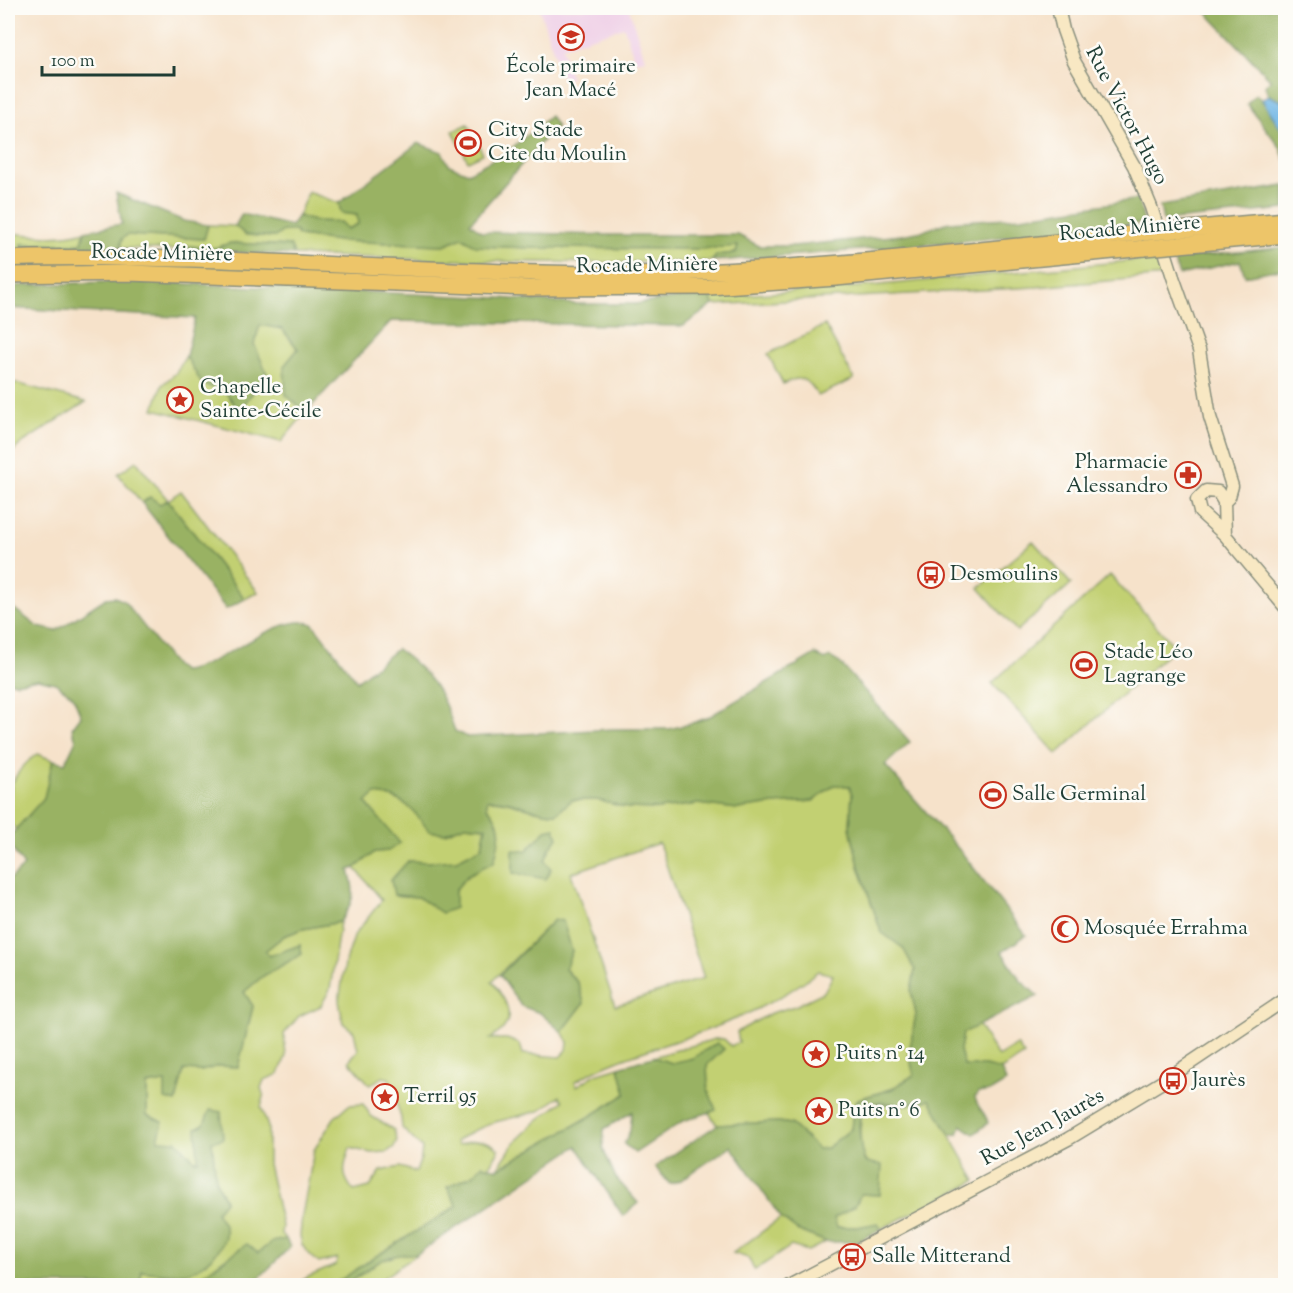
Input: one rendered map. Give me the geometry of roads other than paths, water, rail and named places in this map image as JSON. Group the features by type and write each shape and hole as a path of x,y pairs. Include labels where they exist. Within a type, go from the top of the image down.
{"highway":[{"name":"Rocade Minière","path":"1178,238 1286,220"},
{"name":"Rocade Minière","path":"8,260 140,258 456,271 671,273 1178,238 1286,235"},
{"name":"Rocade Minière","path":"8,275 129,273 530,288 710,287 836,278 1143,241"}],"street":[{"name":"Rue Victor Hugo","path":"1058,8 1074,61 1134,166 1151,207 1199,350 1210,417 1231,482"},
{"path":"1206,516 1214,516 1223,506 1230,493 1231,482 1215,491"},
{"path":"1225,535 1222,497 1215,491 1206,490 1197,500 1198,509 1225,535 1286,608"},
{"name":"Rue Jean Jaurès","path":"789,1286 1068,1139 1159,1084 1286,999"}],"water":[{"path":"1268,95 1285,103 1285,135 1262,100"}],"place":[{"name":"École primaire Jean Macé","path":"571,37"},
{"name":"City Stade Cite du Moulin","path":"468,143"},
{"name":"Chapelle Sainte-Cécile","path":"180,400"},
{"name":"Pharmacie Alessandro","path":"1188,475"},
{"name":"Desmoulins","path":"931,575"},
{"name":"Stade Léo Lagrange","path":"1084,665"},
{"name":"Salle Germinal","path":"993,795"},
{"name":"Mosquée Errahma","path":"1065,929"},
{"name":"Puits n° 14","path":"816,1054"},
{"name":"Jaurès","path":"1173,1081"},
{"name":"Terril 95","path":"385,1097"},
{"name":"Puits n° 6","path":"819,1111"},
{"name":"Salle Mitterand","path":"852,1257"}]}
